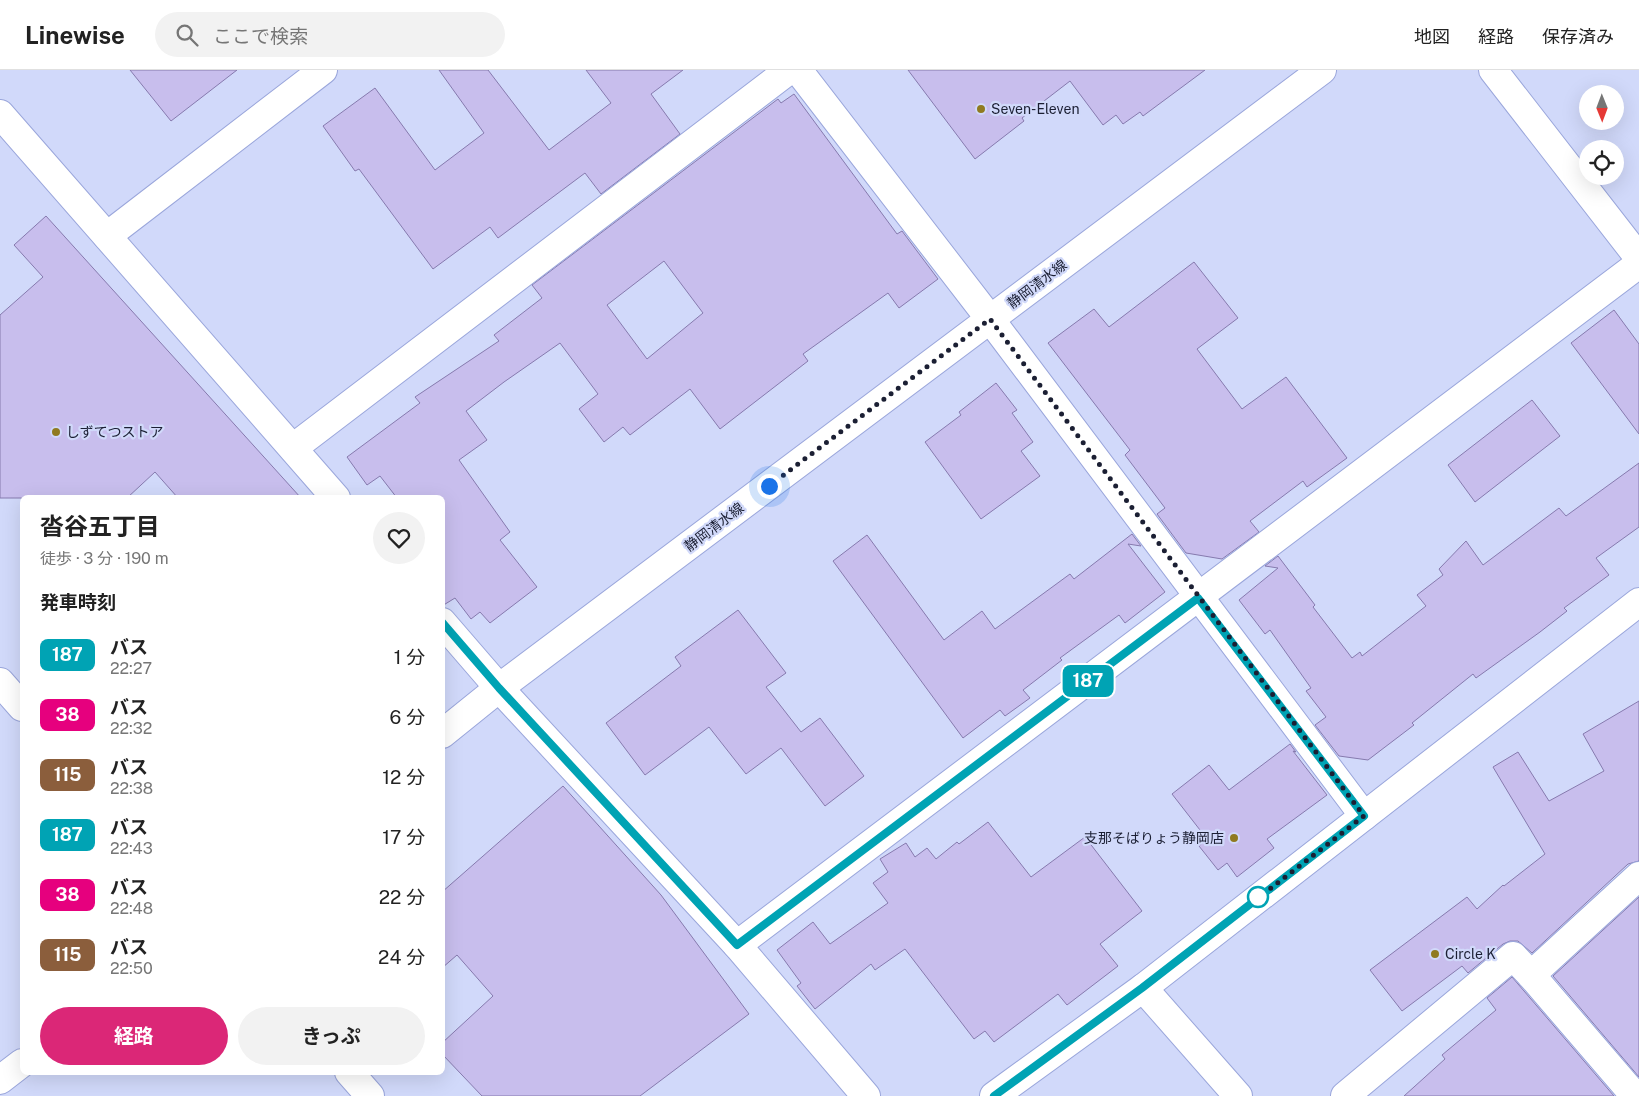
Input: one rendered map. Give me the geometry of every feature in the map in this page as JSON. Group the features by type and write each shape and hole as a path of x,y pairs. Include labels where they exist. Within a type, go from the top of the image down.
{"street":[{"path":"107,236 323,70"},
{"path":"293,448 789,70"},
{"path":"798,70 990,319 1198,598 1364,816"},
{"name":"静岡清水線","path":"445,732 499,688 1322,70"},
{"path":"1493,70 1639,258"},
{"path":"0,114 333,495"},
{"path":"737,945 1639,264"},
{"path":"994,1096 1142,988 1639,602"},
{"path":"445,625 499,688 737,945 866,1096"},
{"path":"0,682 20,705"},
{"path":"1531,975 1639,876"},
{"path":"1345,1096 1513,956 1635,1096"},
{"path":"1142,988 1238,1096"},
{"path":"0,1080 20,1065"},
{"path":"352,1075 370,1096"}],"building":[{"path":"130,70 237,70 171,121"},
{"path":"439,70 488,70 549,150 611,103 586,70 683,70 651,94 680,134 601,194 585,173 498,238 490,227 433,269 359,169 355,171 323,126 375,88 435,170 484,133"},
{"path":"908,70 1205,70 1143,116 1140,112 1123,124 1116,115 1103,125 1070,81 1022,118 1024,121 975,159"},
{"path":"794,94 897,234 902,231 938,279 899,308 888,293 803,354 808,361 720,429 690,389 630,435 623,427 604,442 579,409 598,394 560,343 466,411 487,440 459,460 510,532 500,540 537,587 490,623 480,612 471,619 455,598 445,604 445,495 395,495 380,476 367,485 347,457 420,403 415,397 499,341 494,335 542,298 532,285 778,99 781,103","holes":["664,261 703,313 647,359 607,305"]},
{"path":"46,216 298,495 175,495 155,472 130,495 20,495 20,498 0,498 0,315 43,277 14,245"},
{"path":"1194,262 1238,318 1197,349 1242,409 1286,377 1347,458 1307,487 1303,481 1250,521 1259,532 1222,559 1186,553 1157,514 1165,508 1125,455 1130,450 1048,343 1094,309 1109,327"},
{"path":"1614,310 1639,344 1639,434 1571,343"},
{"path":"996,383 1017,410 1012,413 1033,442 1021,451 1040,476 981,519 925,442 961,415 959,412"},
{"path":"1532,400 1560,436 1475,502 1448,465"},
{"path":"1639,463 1639,527 1596,558 1609,575 1564,608 1567,611 1540,632 1476,678 1473,674 1412,723 1414,725 1368,760 1339,756 1315,725 1326,717 1306,691 1311,688 1270,630 1265,634 1239,600 1278,568 1265,566 1278,556 1315,605 1313,607 1352,658 1360,652 1362,656 1426,606 1417,595 1443,575 1439,569 1466,541 1483,565 1559,508 1566,516"},
{"path":"1132,534 1141,546 1128,544 1165,592 1125,623 1119,615 1060,658 1062,660 1023,690 1030,698 1005,716 1000,710 963,738 833,561 867,535 944,640 982,611 995,629 1070,574 1074,579"},
{"path":"738,610 786,673 766,687 801,732 820,718 864,776 825,806 781,748 746,774 709,727 645,775 606,723 681,666 675,657"},
{"path":"1639,701 1639,861 1628,864 1532,953 1518,941 1510,941 1503,944 1468,973 1462,966 1402,1011 1370,970 1467,897 1477,909 1503,885 1545,854 1493,767 1518,752 1549,801 1604,771 1583,734"},
{"path":"1290,744 1296,752 1293,751 1327,795 1267,839 1274,848 1237,877 1227,863 1218,870 1199,846 1207,839 1172,794 1209,765 1229,790"},
{"path":"563,786 661,895 749,1014 640,1096 482,1096 445,1057 445,1040 493,996 457,955 445,965 445,889"},
{"path":"988,822 1031,877 1085,837 1142,911 1100,944 1118,966 1067,1005 1058,994 994,1042 985,1031 974,1039 905,949 875,970 871,964 815,1009 797,986 801,983 777,950 813,922 830,944 888,903 873,883 888,872 880,859 906,843 915,857 927,848 936,859 957,842 959,844"},
{"path":"1639,897 1639,1077 1553,976"},
{"path":"1512,977 1614,1096 1404,1096 1445,1059 1442,1055 1496,1010 1487,998"}],"bus line":[{"name":"187","path":"445,625 499,688 737,945 1198,598 1364,816 1142,988 994,1096"}],"place":[{"name":"Seven-Eleven","path":"981,109"},
{"name":"しずてつストア","path":"56,432"},
{"name":"支那そばりょう静岡店","path":"1234,838"},
{"name":"Circle K","path":"1435,954"}],"route":[{"path":"769,486 990,319 1198,598 1364,816 1253,902 1258,897"}]}
